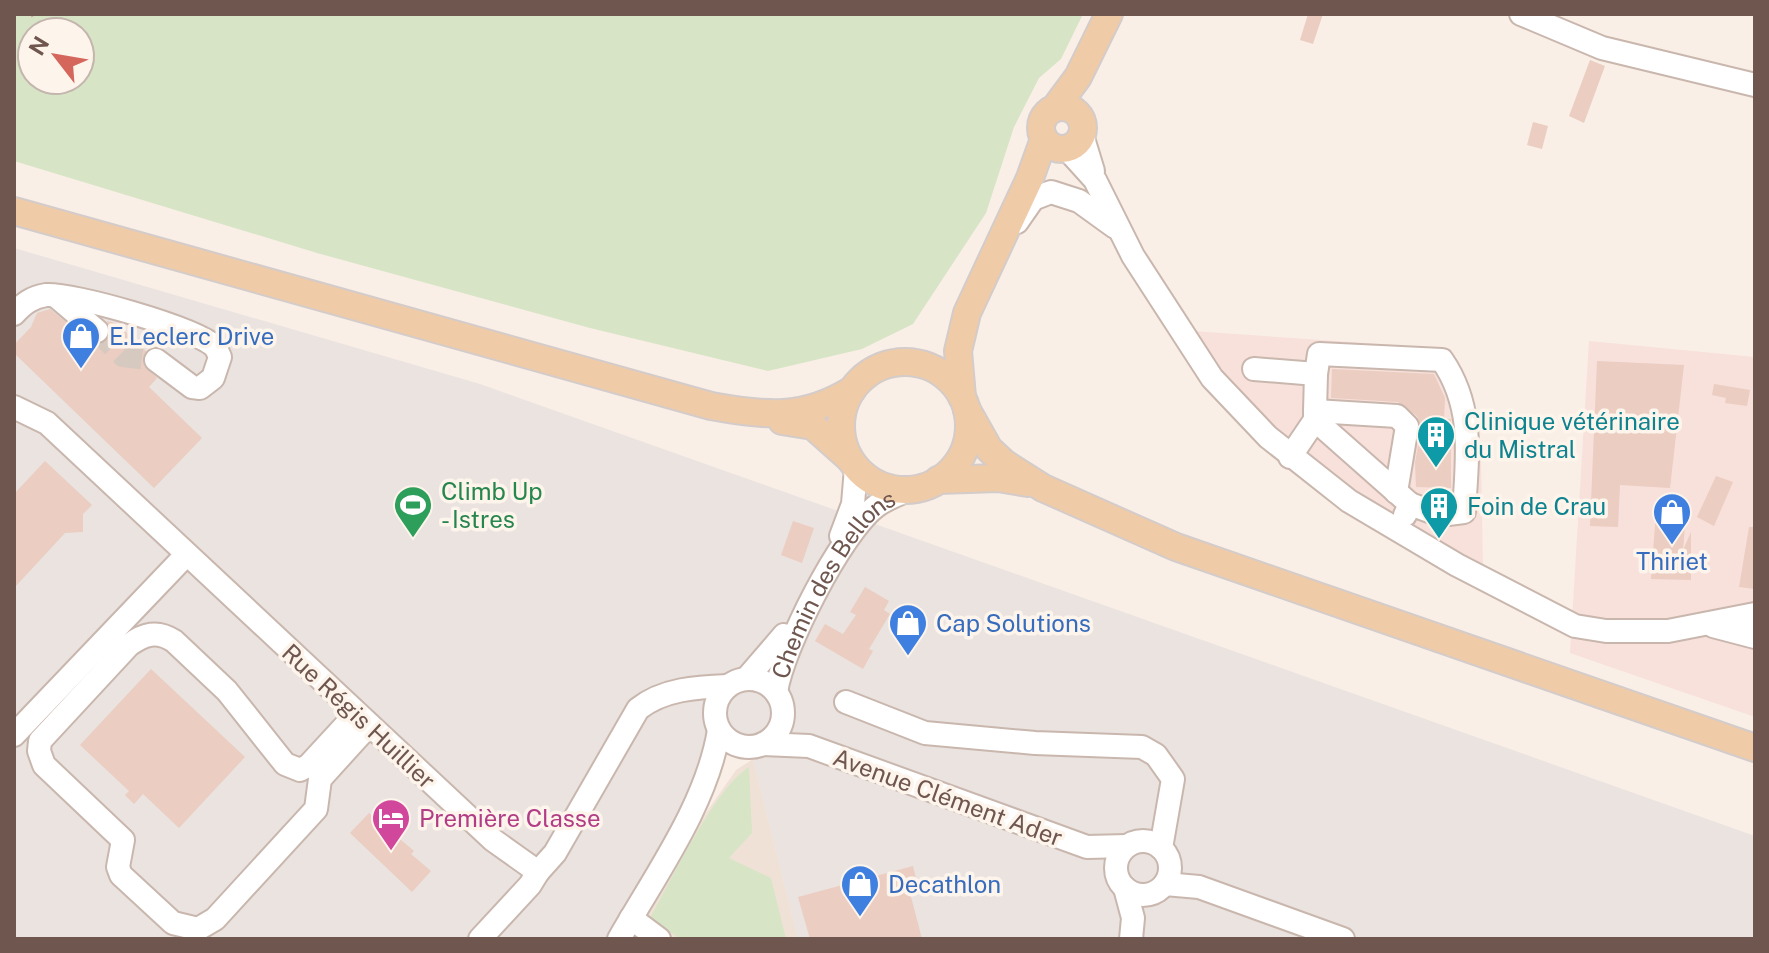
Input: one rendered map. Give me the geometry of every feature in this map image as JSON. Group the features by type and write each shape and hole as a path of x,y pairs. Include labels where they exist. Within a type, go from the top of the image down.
{"main road":[{"path":"938,480 960,457 967,442 958,351 967,313 1030,178 1064,132 1078,77 1109,14"},
{"path":"14,211 609,380 700,404 813,426 878,484 908,490 938,480 1007,478 1043,488 1224,566 1755,748"},
{"path":"750,413 810,411 852,390 878,367 912,362 941,348 967,313"},
{"path":"912,362 947,377 993,453 1043,488"},
{"path":"852,390 841,423 853,463"}],"street":[{"path":"1521,14 1602,48 1755,85"},
{"path":"1064,132 1095,180 1117,229 1171,319 1212,378 1242,413 1290,457 1398,531 1549,615 1575,626 1642,632 1704,625 1755,614"},
{"path":"995,252 1033,199 1051,192 1079,201 1117,229"},
{"path":"14,314 32,299 56,296 99,303 138,315 214,346 220,357 213,378 200,388 192,387 156,360"},
{"path":"56,296 97,331"},
{"path":"1290,457 1315,416 1319,354 1442,360 1452,375 1469,429 1464,512 1440,515 1403,498 1315,416"},
{"path":"1254,369 1316,374"},
{"name":"Rue Régis Huillier","path":"14,407 47,423 493,840 538,872"},
{"path":"1315,416 1397,416 1407,426 1398,531"},
{"name":"Chemin des Bellons","path":"737,682 765,661 791,627 840,538 853,504 853,463"},
{"name":"Chemin des Bellons","path":"776,692 789,644 846,544 873,508 908,490"},
{"path":"14,735 186,555"},
{"path":"1704,625 1731,628 1755,637"},
{"path":"144,634 164,635 174,641 227,691 285,764 300,770 362,720 320,779 316,809 215,919 198,929 173,923 121,875 118,867 123,840 44,765 39,751 40,741 129,645 144,634"},
{"path":"619,939 699,796 715,757 718,727 716,703 737,682"},
{"path":"480,939 555,853 631,717 649,701 683,690 737,682 768,684 776,692 783,715 777,733 733,760 699,796"},
{"path":"669,695 692,705 737,745 758,746"},
{"path":"846,702 925,733 1035,743 1142,747 1156,755 1173,779 1167,804 1161,873 1132,929"},
{"name":"Avenue Clément Ader","path":"783,715 809,746"},
{"name":"Avenue Clément Ader","path":"758,746 809,746 1087,847 1154,843 1161,873"},
{"path":"1132,929 1117,860 1167,804"},
{"name":"Avenue Clément Ader","path":"1087,847 1121,882"},
{"path":"1121,882 1161,873 1343,939"},
{"path":"631,918 659,939"}],"path":[{"path":"31,16 37,14"}],"shaded area":[{"path":"14,248 480,384 1755,836 1755,939 798,939 753,759 713,749 610,939 14,939"},
{"path":"1192,331 1451,349 1481,460 1483,567 1376,504 1306,455 1232,390"},
{"path":"1589,341 1755,357 1755,717 1570,653"},
{"path":"753,759 798,939 633,939 701,820 736,770"}],"green space":[{"path":"14,14 1083,14 1061,59 1039,78 1014,127 986,213 913,324 862,349 768,371 590,328 317,253 14,161"},
{"path":"749,767 752,833 729,858 771,878 786,939 680,939 650,918 708,814 722,794"}],"building":[{"path":"1308,14 1323,14 1313,44 1300,40"},
{"path":"1590,60 1605,66 1584,123 1569,116"},
{"path":"1533,122 1548,126 1542,149 1527,145"},
{"name":"E.Leclerc Drive","path":"50,309 94,345 108,339 111,333 107,321 116,323 146,351 144,366 157,378 149,387 202,438 154,488 14,353 14,345 31,327 37,313"},
{"path":"1597,361 1684,365 1670,488 1620,485 1618,527 1590,526"},
{"path":"1332,369 1434,374 1445,398 1444,419 1451,419 1451,488 1416,487 1415,463 1421,428 1417,416 1398,402 1331,398"},
{"path":"1714,384 1750,390 1747,406 1725,403 1726,398 1712,395"},
{"path":"45,461 92,505 83,514 83,532 65,533 14,588 14,494"},
{"path":"1716,476 1733,482 1714,526 1697,517"},
{"name":"Thiriet","path":"1656,512 1686,513 1683,550 1691,532 1691,580 1651,579"},
{"path":"793,521 814,528 802,563 781,555"},
{"path":"1749,527 1755,527 1755,589 1739,587"},
{"path":"865,587 889,601 884,610 890,614 869,649 873,651 863,669 815,641 825,624 843,634 856,615 850,612"},
{"path":"151,669 245,757 179,828 143,794 134,804 125,795 129,791 80,745"},
{"name":"Première Classe","path":"369,813 414,851 411,854 431,871 412,892 350,833"},
{"name":"Decathlon","path":"913,866 918,887 909,889 922,939 810,939 798,897"}],"tunnel":[{"path":"97,331 123,356 156,360"}],"place":[{"name":"E.Leclerc Drive","path":"81,370"},
{"name":"Clinique vétérinaire du Mistral","path":"1436,469"},
{"name":"Climb Up - Istres","path":"413,539"},
{"name":"Foin de Crau","path":"1439,540"},
{"name":"Thiriet","path":"1672,546"},
{"name":"Cap Solutions","path":"908,657"},
{"name":"Première Classe","path":"391,852"},
{"name":"Decathlon","path":"860,918"}]}
